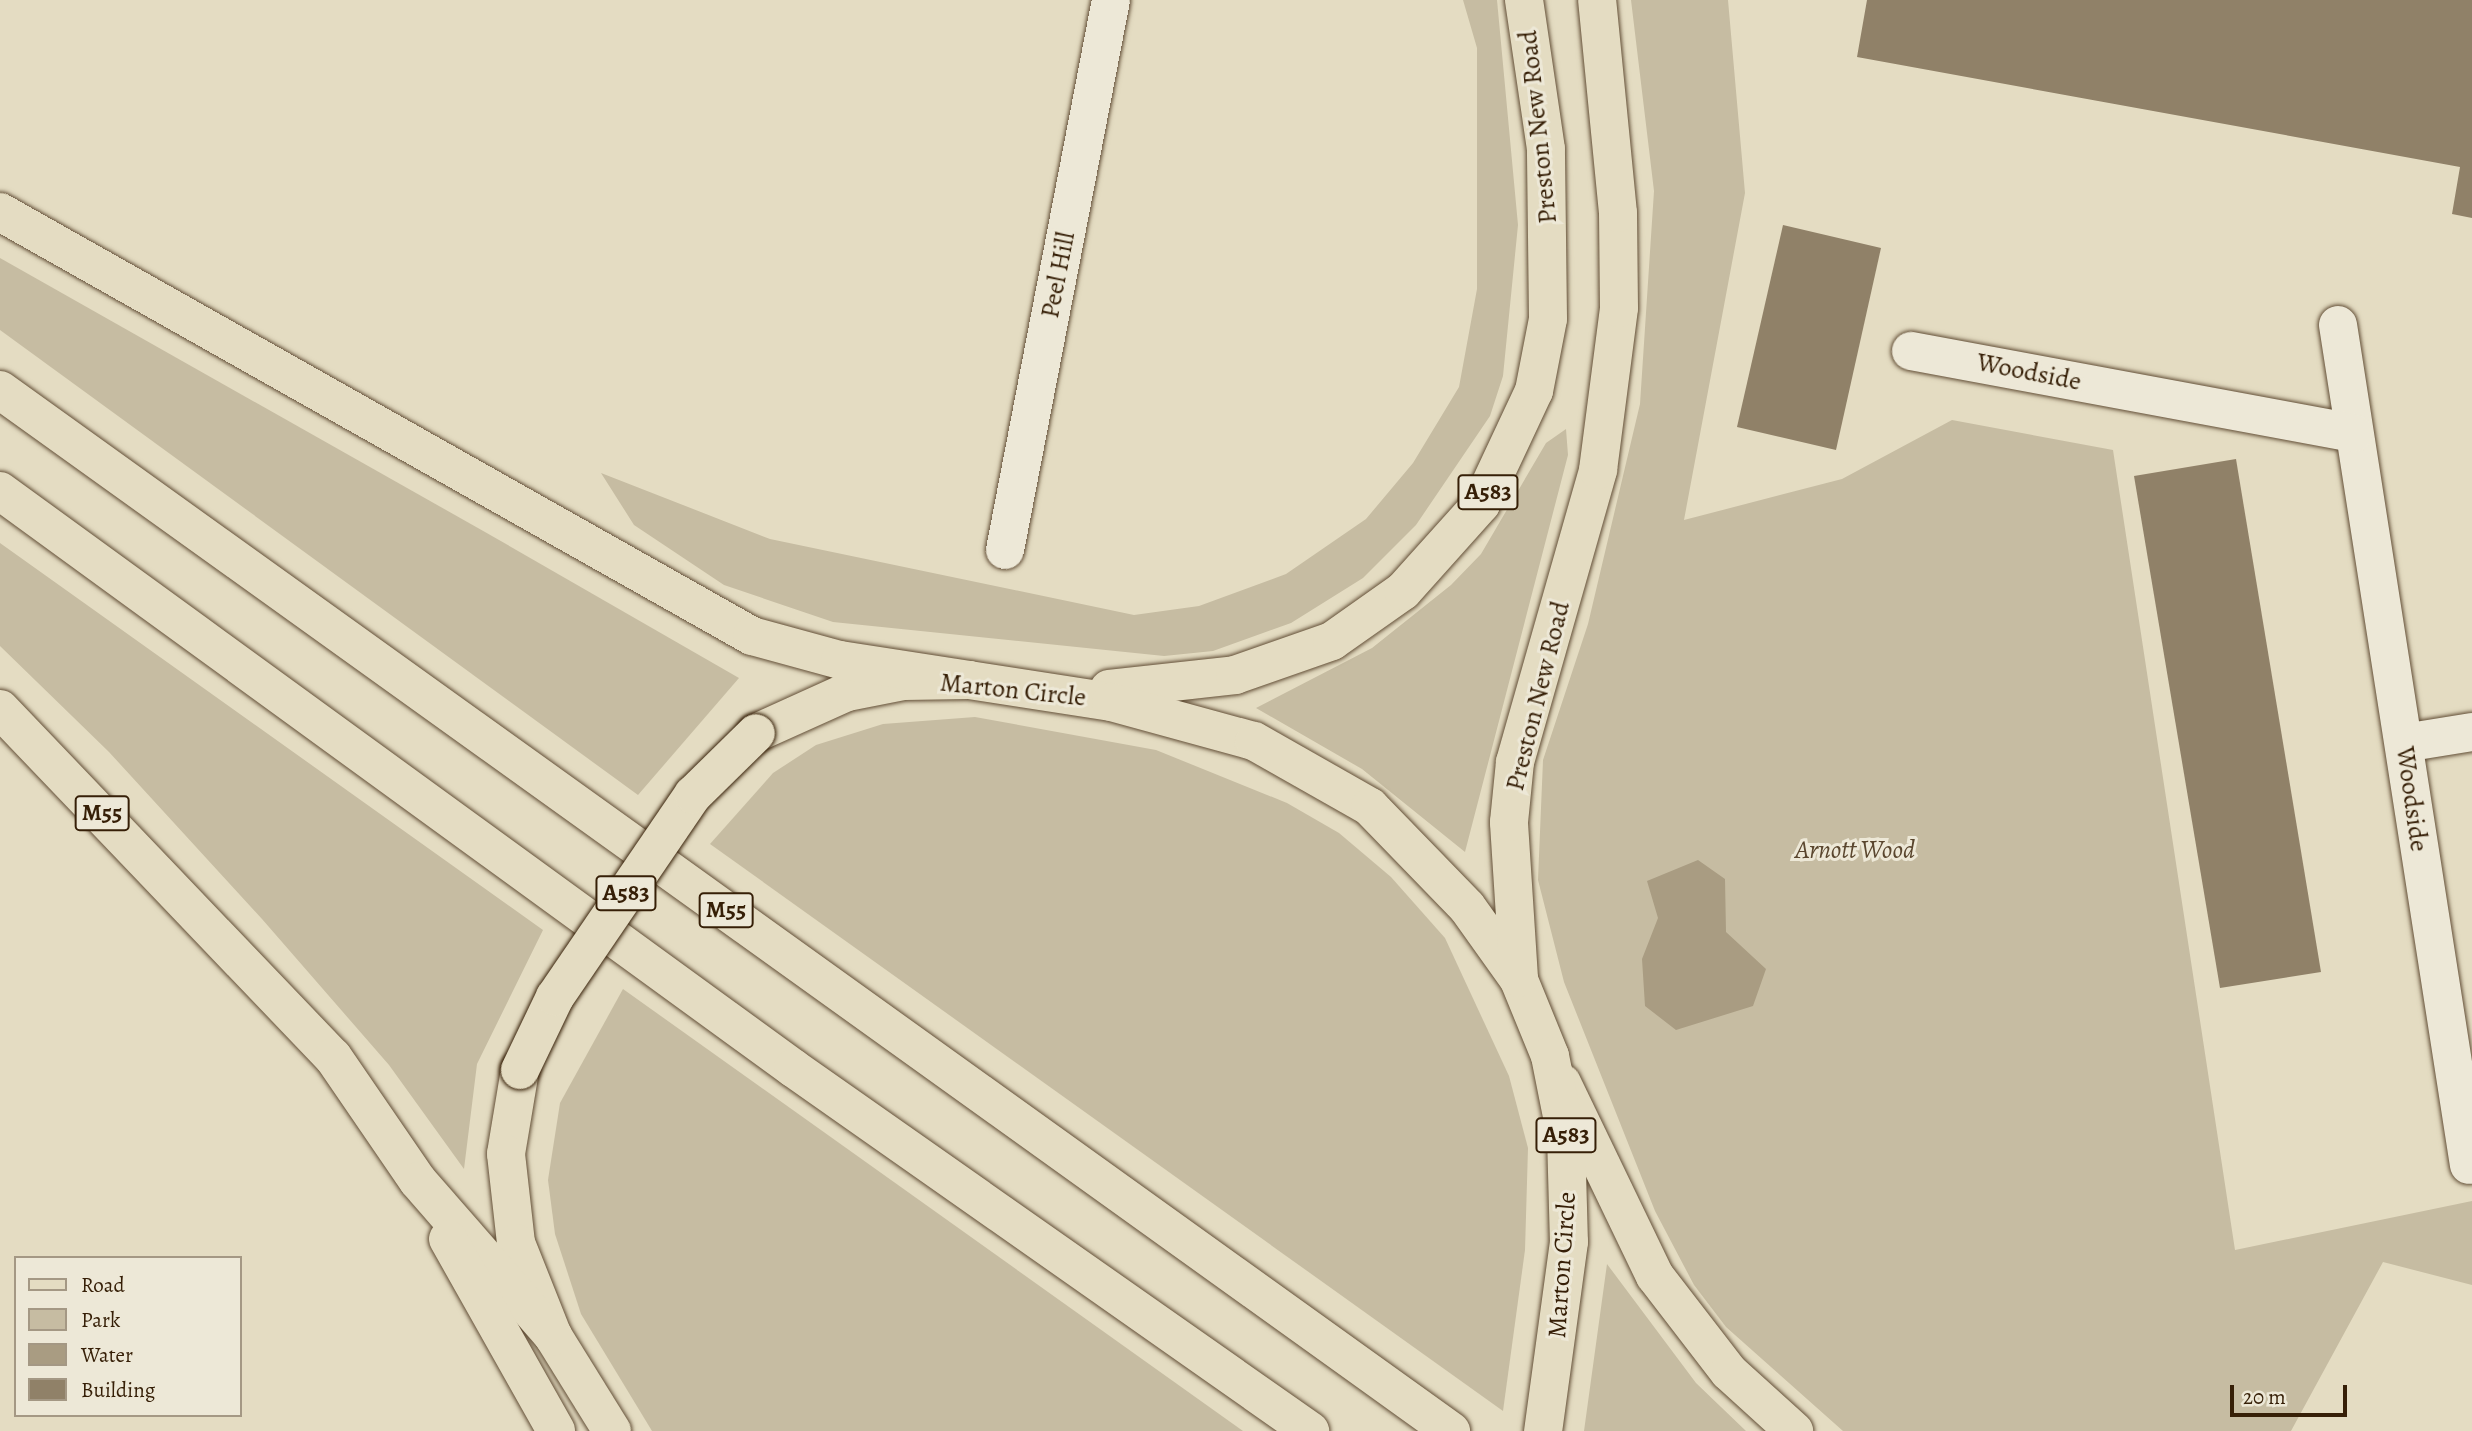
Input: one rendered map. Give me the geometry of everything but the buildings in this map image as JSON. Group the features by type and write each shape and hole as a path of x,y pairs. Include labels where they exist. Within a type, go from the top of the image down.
{"main road":[{"name":"Preston New Road","path":"1051,692 1191,684 1281,662 1332,641 1403,591 1481,504 1526,414 1548,319 1546,149 1524,0"},
{"name":"Preston New Road","path":"1519,980 1509,822 1515,762 1598,470 1619,308 1615,172 1597,0"},
{"path":"0,212 752,636 840,660 969,680"},
{"name":"M55","path":"0,390 1451,1431"},
{"path":"0,491 793,1068 1311,1431"},
{"name":"Marton Circle","path":"612,1431 553,1336 516,1243 508,1195 507,1142 520,1070 555,997 693,795 756,733 848,692 903,681 969,680 1051,692 1181,718 1254,741 1313,769 1370,807 1417,850 1519,980 1550,1056 1569,1187 1564,1296 1543,1431"},
{"name":"M55","path":"0,709 333,1057 418,1181"},
{"path":"1550,1056 1655,1276 1729,1373 1794,1431"},
{"path":"418,1181 553,1336"},
{"path":"418,1181 556,1431"}],"street":[{"name":"Peel Hill","path":"1005,550 1111,0"},
{"name":"Woodside","path":"2338,325 2469,1165"},
{"name":"Woodside","path":"1911,351 2353,433"},
{"path":"2404,743 2472,732"}],"green space":[{"path":"1463,0 1497,0 1518,225 1503,376 1490,416 1416,525 1363,578 1291,623 1213,651 1164,656 833,622 724,585 634,525 601,473 770,539 1134,615 1199,606 1286,574 1366,519 1413,463 1459,387 1477,289 1477,48"},
{"name":"Arnott Wood","path":"1631,0 1728,0 1745,193 1684,520 1842,479 1952,420 2113,450 2235,1250 2472,1201 2472,1285 2383,1262 2291,1431 1843,1431 1726,1327 1694,1285 1655,1211 1564,982 1538,880 1543,760 1588,624 1640,404 1654,191"},
{"path":"0,258 739,678 638,795 0,330"},
{"path":"1566,429 1568,455 1465,852 1362,769 1256,708 1372,648 1451,585 1481,554 1546,443"},
{"path":"0,543 543,930 477,1064 464,1169 389,1065 262,919 109,752 0,646"},
{"path":"975,717 1156,750 1287,803 1339,833 1391,877 1445,938 1509,1076 1528,1148 1525,1250 1503,1411 710,844 773,773 816,745 883,724"},
{"path":"623,989 1243,1431 652,1431 581,1314 555,1234 548,1180 560,1103"},
{"path":"1607,1264 1696,1383 1746,1431 1584,1431"}],"water":[{"path":"1698,860 1725,879 1726,932 1766,969 1753,1006 1676,1030 1645,1006 1642,959 1658,918 1647,881"}]}
